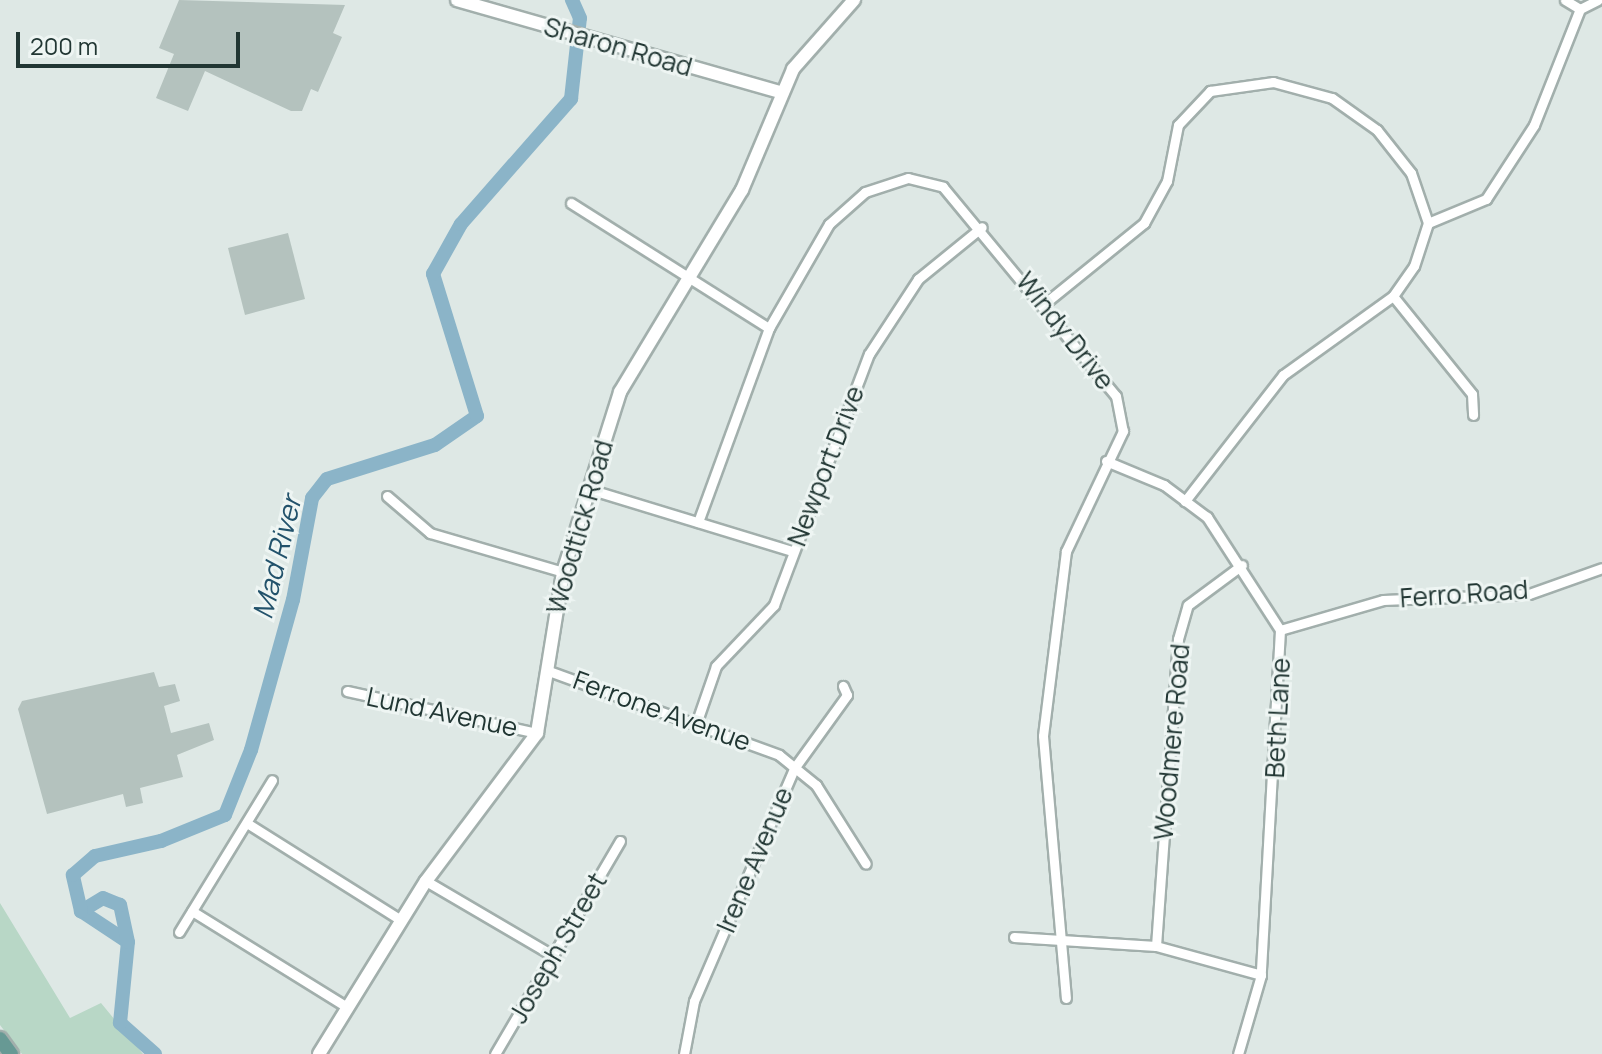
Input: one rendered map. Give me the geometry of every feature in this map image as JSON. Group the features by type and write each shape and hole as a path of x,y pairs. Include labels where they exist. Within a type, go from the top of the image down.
{"main road":[{"name":"Sharon Road","path":"457,0 780,92"},
{"name":"Woodtick Road","path":"319,1054 426,881 537,733 563,572 620,392 742,190 780,92 804,52 854,0"},
{"path":"0,1039 11,1054"}],"street":[{"path":"1565,0 1580,9"},
{"path":"1428,223 1486,199 1511,166 1580,9 1598,0"},
{"path":"1044,304 1144,223 1167,181 1178,125 1210,91 1273,82 1332,98 1377,130 1411,173 1428,223 1414,266 1393,296 1283,375 1185,501"},
{"name":"Windy Drive","path":"698,522 769,328 829,224 865,192 908,178 943,187 982,227 1116,396 1123,431 1106,461 1066,551 1043,736 1066,998"},
{"path":"571,203 769,328"},
{"name":"Newport Drive","path":"697,721 716,666 774,605 869,354 918,279 982,227"},
{"path":"1393,296 1472,394 1473,415"},
{"name":"Beth Lane","path":"1106,461 1185,501 1207,517 1242,565 1280,630 1261,975 1238,1054"},
{"path":"589,489 792,551"},
{"path":"387,496 430,533 563,572"},
{"name":"Woodmere Road","path":"1156,946 1178,639 1188,605 1242,565"},
{"name":"Ferro Road","path":"1280,630 1383,600 1529,594 1602,568"},
{"name":"Ferrone Avenue","path":"546,670 697,721 795,767 866,864"},
{"name":"Irene Avenue","path":"683,1049 795,767 847,695 843,686"},
{"name":"Lund Avenue","path":"347,691 537,733"},
{"path":"179,932 250,825 272,780"},
{"path":"250,825 401,920"},
{"name":"Joseph Street","path":"495,1054 620,841"},
{"path":"426,881 554,956"},
{"path":"192,911 347,1007"},
{"path":"1014,937 1061,943 1156,946 1261,975"}],"green space":[{"path":"0,903 70,1018 101,1003 143,1054 22,1054 0,1025"}],"building":[{"path":"179,0 345,5 333,33 342,37 318,92 311,89 302,111 291,111 205,71 188,111 156,98 174,54 159,48"},
{"path":"288,233 305,299 245,315 228,248"},
{"path":"154,672 159,687 175,684 180,701 164,706 171,733 209,723 214,740 177,755 183,777 140,788 143,803 126,807 123,794 47,814 18,709 22,701"}],"waterway":[{"name":"Mad River","path":"155,1054 120,1023 128,942 120,905 103,898 81,911 73,875 95,856 161,841 225,815 251,750 293,600 312,498 327,479 435,445 477,416 433,274 461,224 571,99 580,18 572,0"},
{"path":"81,911 128,942"}]}
